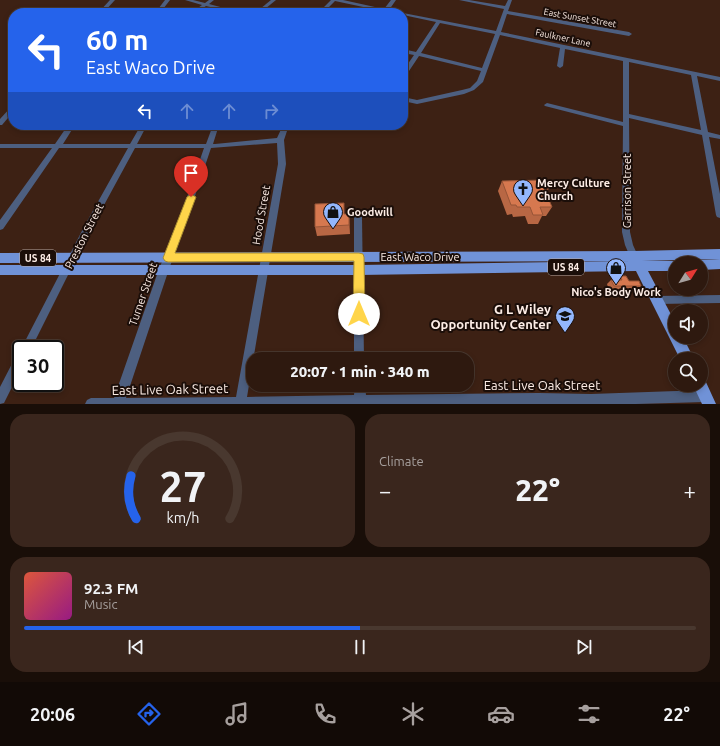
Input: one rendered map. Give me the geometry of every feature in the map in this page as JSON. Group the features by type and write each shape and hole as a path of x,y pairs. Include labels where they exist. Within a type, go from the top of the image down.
{"main road":[{"name":"East Waco Drive","path":"0,270 359,270 637,262 720,254"},
{"name":"East Waco Drive","path":"0,258 359,257 637,262 668,265"},
{"name":"Garrison Street","path":"637,262 668,321"},
{"path":"708,265 720,264"}],"street":[{"path":"105,8 113,0"},
{"path":"162,8 168,0"},
{"path":"187,0 222,8"},
{"path":"200,8 212,0"},
{"path":"264,8 274,0"},
{"path":"326,8 335,0 368,8"},
{"path":"387,8 394,0"},
{"name":"East Sunset Street","path":"461,0 629,34"},
{"path":"408,100 417,102 448,96 472,89 480,82 510,0"},
{"name":"Faulkner Lane","path":"408,15 720,79"},
{"path":"408,68 439,21"},
{"path":"560,66 563,47"},
{"path":"408,52 484,70"},
{"name":"Garrison Street","path":"626,60 626,232 629,245 637,262"},
{"path":"694,74 720,214"},
{"path":"547,105 626,125"},
{"path":"0,123 8,114"},
{"path":"626,115 720,137"},
{"path":"0,228 68,130"},
{"name":"Preston Street","path":"31,340 72,257 141,130"},
{"name":"Turner Street","path":"118,404 164,269 214,130"},
{"name":"Hood Street","path":"240,403 282,164 280,140 284,130"},
{"path":"0,146 209,146 249,144 280,140"},
{"path":"358,217 360,352"},
{"path":"657,300 720,300"},
{"path":"0,399 12,376"},
{"name":"East Live Oak Street","path":"91,404 539,399 592,402 705,395"}],"building":[{"path":"545,180 549,188 544,188 552,207 540,207 543,215 533,215 530,207 517,207 516,205 511,205 502,181"},
{"path":"344,203 344,214 349,214 349,225 315,227 315,204"},
{"path":"620,276 626,276 629,281 639,281 641,286 614,286 611,280 622,280"}],"place":[{"name":"Mercy Culture Church","path":"523,206"},
{"name":"Goodwill","path":"333,229"},
{"name":"Nico's Body Work","path":"616,285"},
{"name":"G L Wiley Opportunity Center","path":"565,333"}],"route":[{"path":"191,197 168,258 359,257 359,314"}]}
